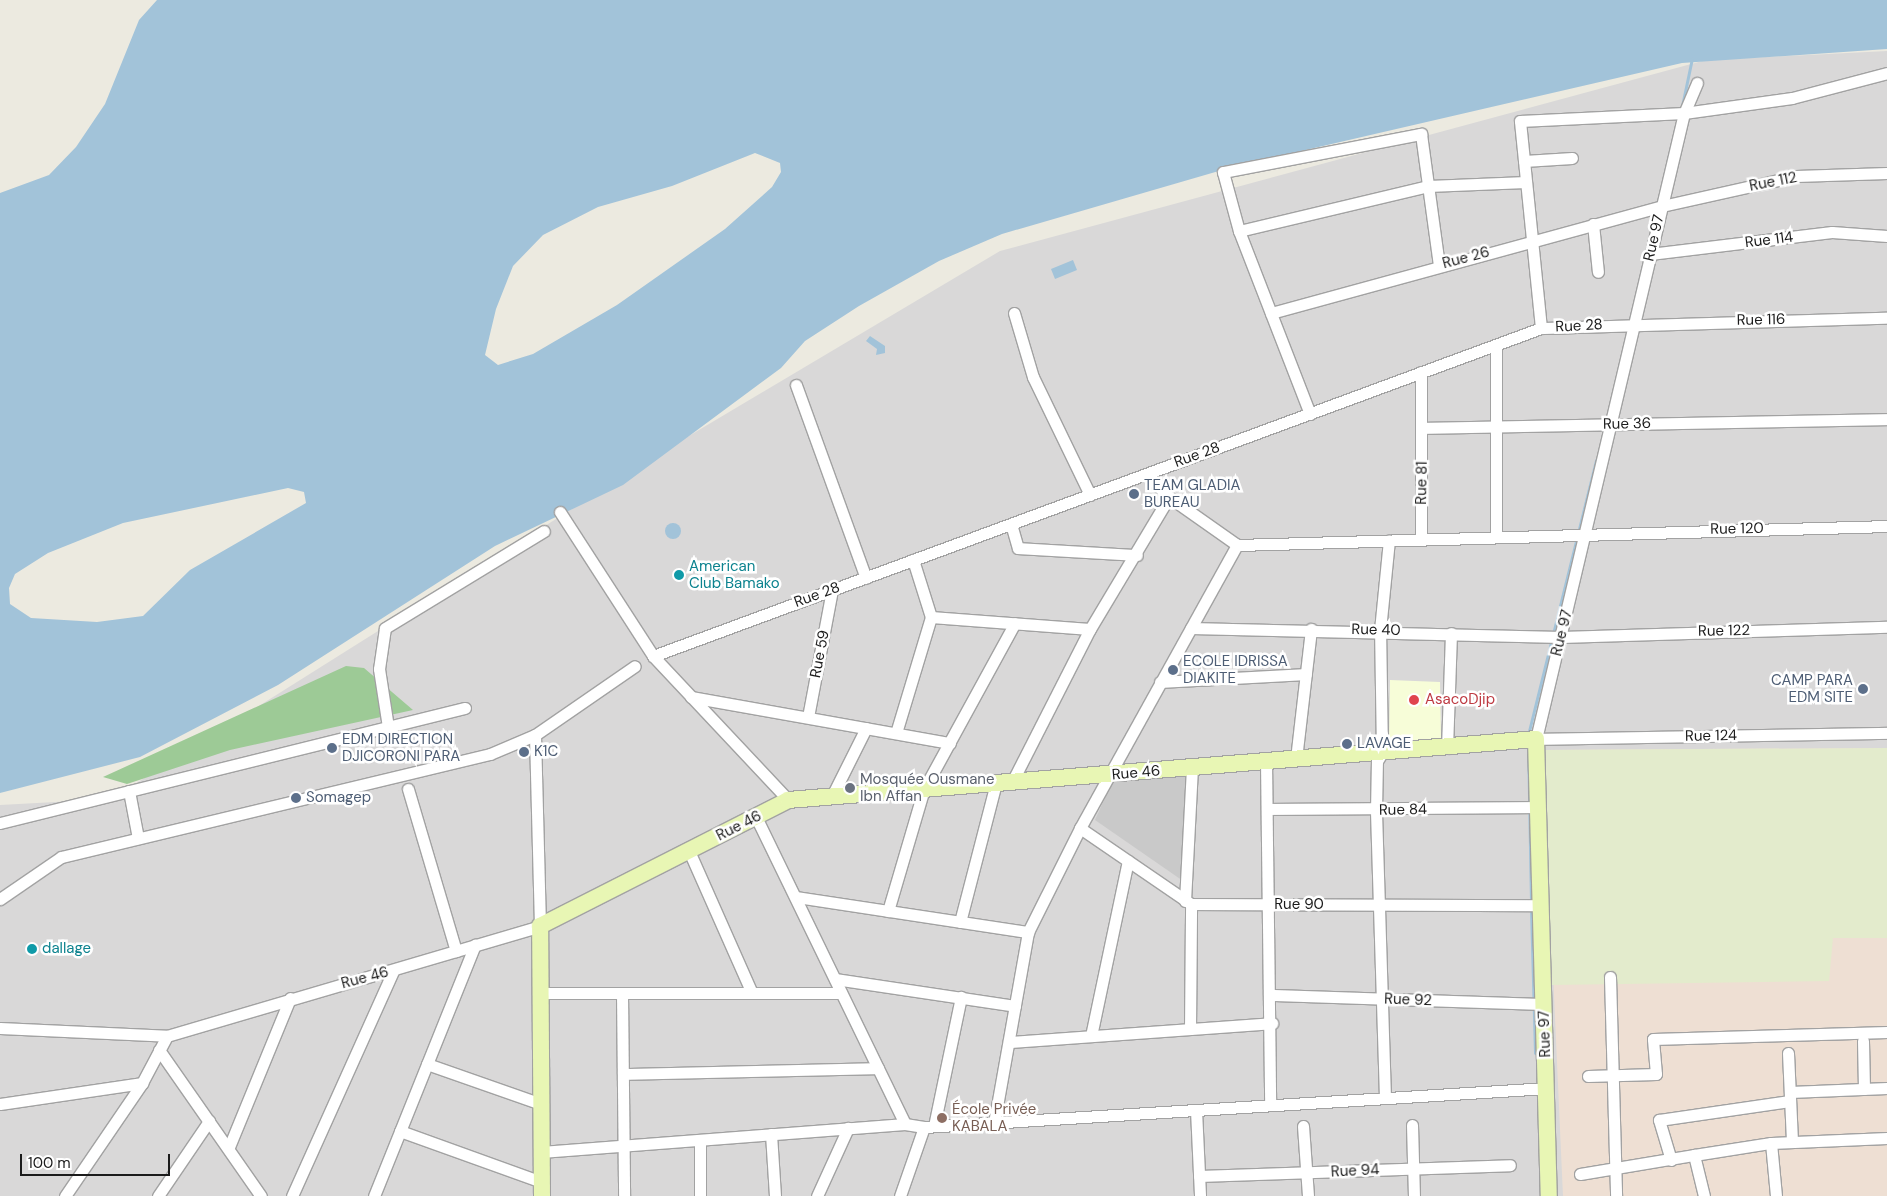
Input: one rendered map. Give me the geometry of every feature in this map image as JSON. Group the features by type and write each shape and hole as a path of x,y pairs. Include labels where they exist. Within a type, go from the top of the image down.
{"street":[{"path":"1541,328 1520,121 1684,113 1792,98 1887,73"},
{"name":"Rue 97","path":"1549,1196 1546,1088 1536,1004 1534,905 1538,807 1536,739 1612,425 1684,113 1697,83"},
{"path":"1310,414 1239,231 1223,172 1421,134 1439,265"},
{"path":"1524,160 1572,158"},
{"name":"Rue 112","path":"1662,206 1796,176 1887,173"},
{"path":"1239,231 1428,186 1526,182"},
{"name":"Rue 26","path":"1270,313 1439,265 1662,206"},
{"path":"1593,224 1598,272"},
{"name":"Rue 114","path":"1650,254 1832,232 1887,236"},
{"path":"1014,313 1033,377 1090,495"},
{"name":"Rue 116","path":"1635,322 1887,318"},
{"name":"Rue 28","path":"653,656 1541,328 1635,322"},
{"path":"1496,345 1496,536"},
{"path":"1421,372 1423,428"},
{"path":"796,385 866,578"},
{"name":"Rue 36","path":"1423,428 1887,419"},
{"name":"Rue 81","path":"1421,539 1423,428"},
{"path":"994,1122 1028,932 1108,775 1237,545 1169,497 1146,474"},
{"path":"1012,782 1090,630 1137,554 1169,497"},
{"path":"560,512 653,656 788,800"},
{"path":"1011,524 1018,548 1137,554"},
{"name":"Rue 120","path":"1237,545 1586,532 1887,526"},
{"path":"388,727 379,669 385,628 544,531"},
{"path":"1385,1098 1377,905 1376,811 1377,761 1382,753 1380,630 1389,540"},
{"path":"896,733 931,617 913,560"},
{"name":"Rue 59","path":"808,717 832,590"},
{"path":"931,617 1090,630"},
{"path":"888,911 924,789 1015,623"},
{"name":"Rue 122","path":"1561,637 1887,627"},
{"name":"Rue 40","path":"1191,628 1380,630 1561,637"},
{"path":"1296,759 1311,629"},
{"path":"1447,748 1450,633"},
{"path":"0,899 61,857 490,754 535,735 635,666"},
{"path":"1160,682 1306,674"},
{"path":"691,697 950,743"},
{"path":"0,823 465,708"},
{"path":"832,796 866,728"},
{"name":"Rue 124","path":"1536,739 1887,733"},
{"path":"400,1131 542,1189 540,926 535,735"},
{"name":"Rue 46","path":"0,1028 167,1036 290,998 393,971 540,926 788,800 1447,748 1536,739"},
{"path":"1266,761 1269,809 1272,995 1270,1105"},
{"path":"1190,1029 1188,902 1192,768"},
{"path":"960,922 996,783"},
{"path":"408,789 456,951"},
{"path":"129,791 138,838"},
{"name":"Rue 84","path":"1269,809 1376,811 1538,807"},
{"path":"756,817 905,1124"},
{"path":"1080,828 1188,902"},
{"path":"689,851 752,993"},
{"path":"1091,1036 1128,861"},
{"path":"796,897 1028,932"},
{"name":"Rue 90","path":"1188,902 1270,905 1534,905"},
{"path":"374,1196 475,945"},
{"path":"292,1196 393,971"},
{"path":"1610,977 1616,1196"},
{"path":"835,979 1015,1006"},
{"path":"540,993 842,993"},
{"path":"622,993 624,1196"},
{"name":"Rue 92","path":"1272,995 1536,1004"},
{"path":"900,1196 929,1127 960,997"},
{"path":"229,1148 290,998"},
{"path":"1008,1042 1272,1023"},
{"path":"1588,1076 1656,1074 1653,1039 1887,1032"},
{"path":"65,1196 142,1083 167,1036"},
{"path":"1863,1041 1864,1089"},
{"path":"159,1050 261,1196"},
{"path":"1788,1053 1792,1142"},
{"path":"427,1064 541,1104"},
{"path":"623,1074 878,1068"},
{"path":"0,1104 142,1083"},
{"path":"542,1152 905,1124 929,1127 1546,1088"},
{"path":"1671,1160 1659,1120 1790,1097 1887,1088"},
{"path":"1196,1110 1200,1196"},
{"path":"160,1195 210,1121"},
{"path":"1412,1125 1414,1196"},
{"path":"1303,1126 1308,1196"},
{"path":"817,1196 848,1128"},
{"path":"770,1134 775,1196"},
{"path":"1580,1174 1772,1143 1887,1138"},
{"path":"700,1140 700,1196"},
{"path":"1772,1143 1776,1196"},
{"path":"1694,1155 1704,1196"},
{"name":"Rue 94","path":"1199,1176 1306,1174 1510,1165"}],"shaded area":[{"path":"1887,51 1887,1196 0,1196 0,805 111,799 672,446 1000,251 1706,60"},
{"name":"AsacoDjip","path":"1390,680 1440,682 1441,739 1389,746"},
{"path":"1887,748 1887,1196 1563,1196 1543,750"},
{"path":"1887,748 1887,938 1833,938 1829,981 1552,985 1543,750"},
{"path":"1192,776 1186,883 1095,820 1113,780"}],"green space":[{"path":"346,666 364,668 413,710 230,750 127,784 103,777"}],"water":[{"path":"157,0 1887,0 1887,49 1682,63 1236,166 1002,234 939,261 859,306 805,341 781,368 623,485 495,546 278,685 140,757 0,793 0,193 49,175 76,147 105,104 139,20","holes":["755,153 780,163 781,172 772,187 725,229 617,305 533,354 498,365 485,355 496,309 513,266 543,235 598,207 672,186","288,488 304,492 306,503 190,570 143,616 97,622 31,618 10,604 9,588 15,574 48,553 123,523"]},
{"path":"1073,260 1077,270 1055,279 1051,269"},
{"path":"870,336 885,346 885,353 876,355 877,349 866,341"},
{"path":"673,523 681,531 673,539 665,531"}],"waterway":[{"path":"1682,106 1692,58"},
{"path":"1528,735 1596,460"},
{"path":"1528,744 1531,902"},
{"path":"1531,909 1535,1053"}],"place":[{"name":"TEAM GLADIA BUREAU","path":"1134,494"},
{"name":"American Club Bamako","path":"679,575"},
{"name":"ECOLE IDRISSA DIAKITE","path":"1173,670"},
{"name":"CAMP PARA EDM SITE","path":"1863,689"},
{"name":"AsacoDjip","path":"1414,700"},
{"name":"LAVAGE","path":"1347,744"},
{"name":"EDM DIRECTION DJICORONI PARA","path":"332,748"},
{"name":"K1C","path":"524,752"},
{"name":"Mosquée Ousmane Ibn Affan","path":"850,788"},
{"name":"Somagep","path":"296,798"},
{"name":"dallage","path":"32,949"},
{"name":"École Privée KABALA","path":"942,1118"}]}
